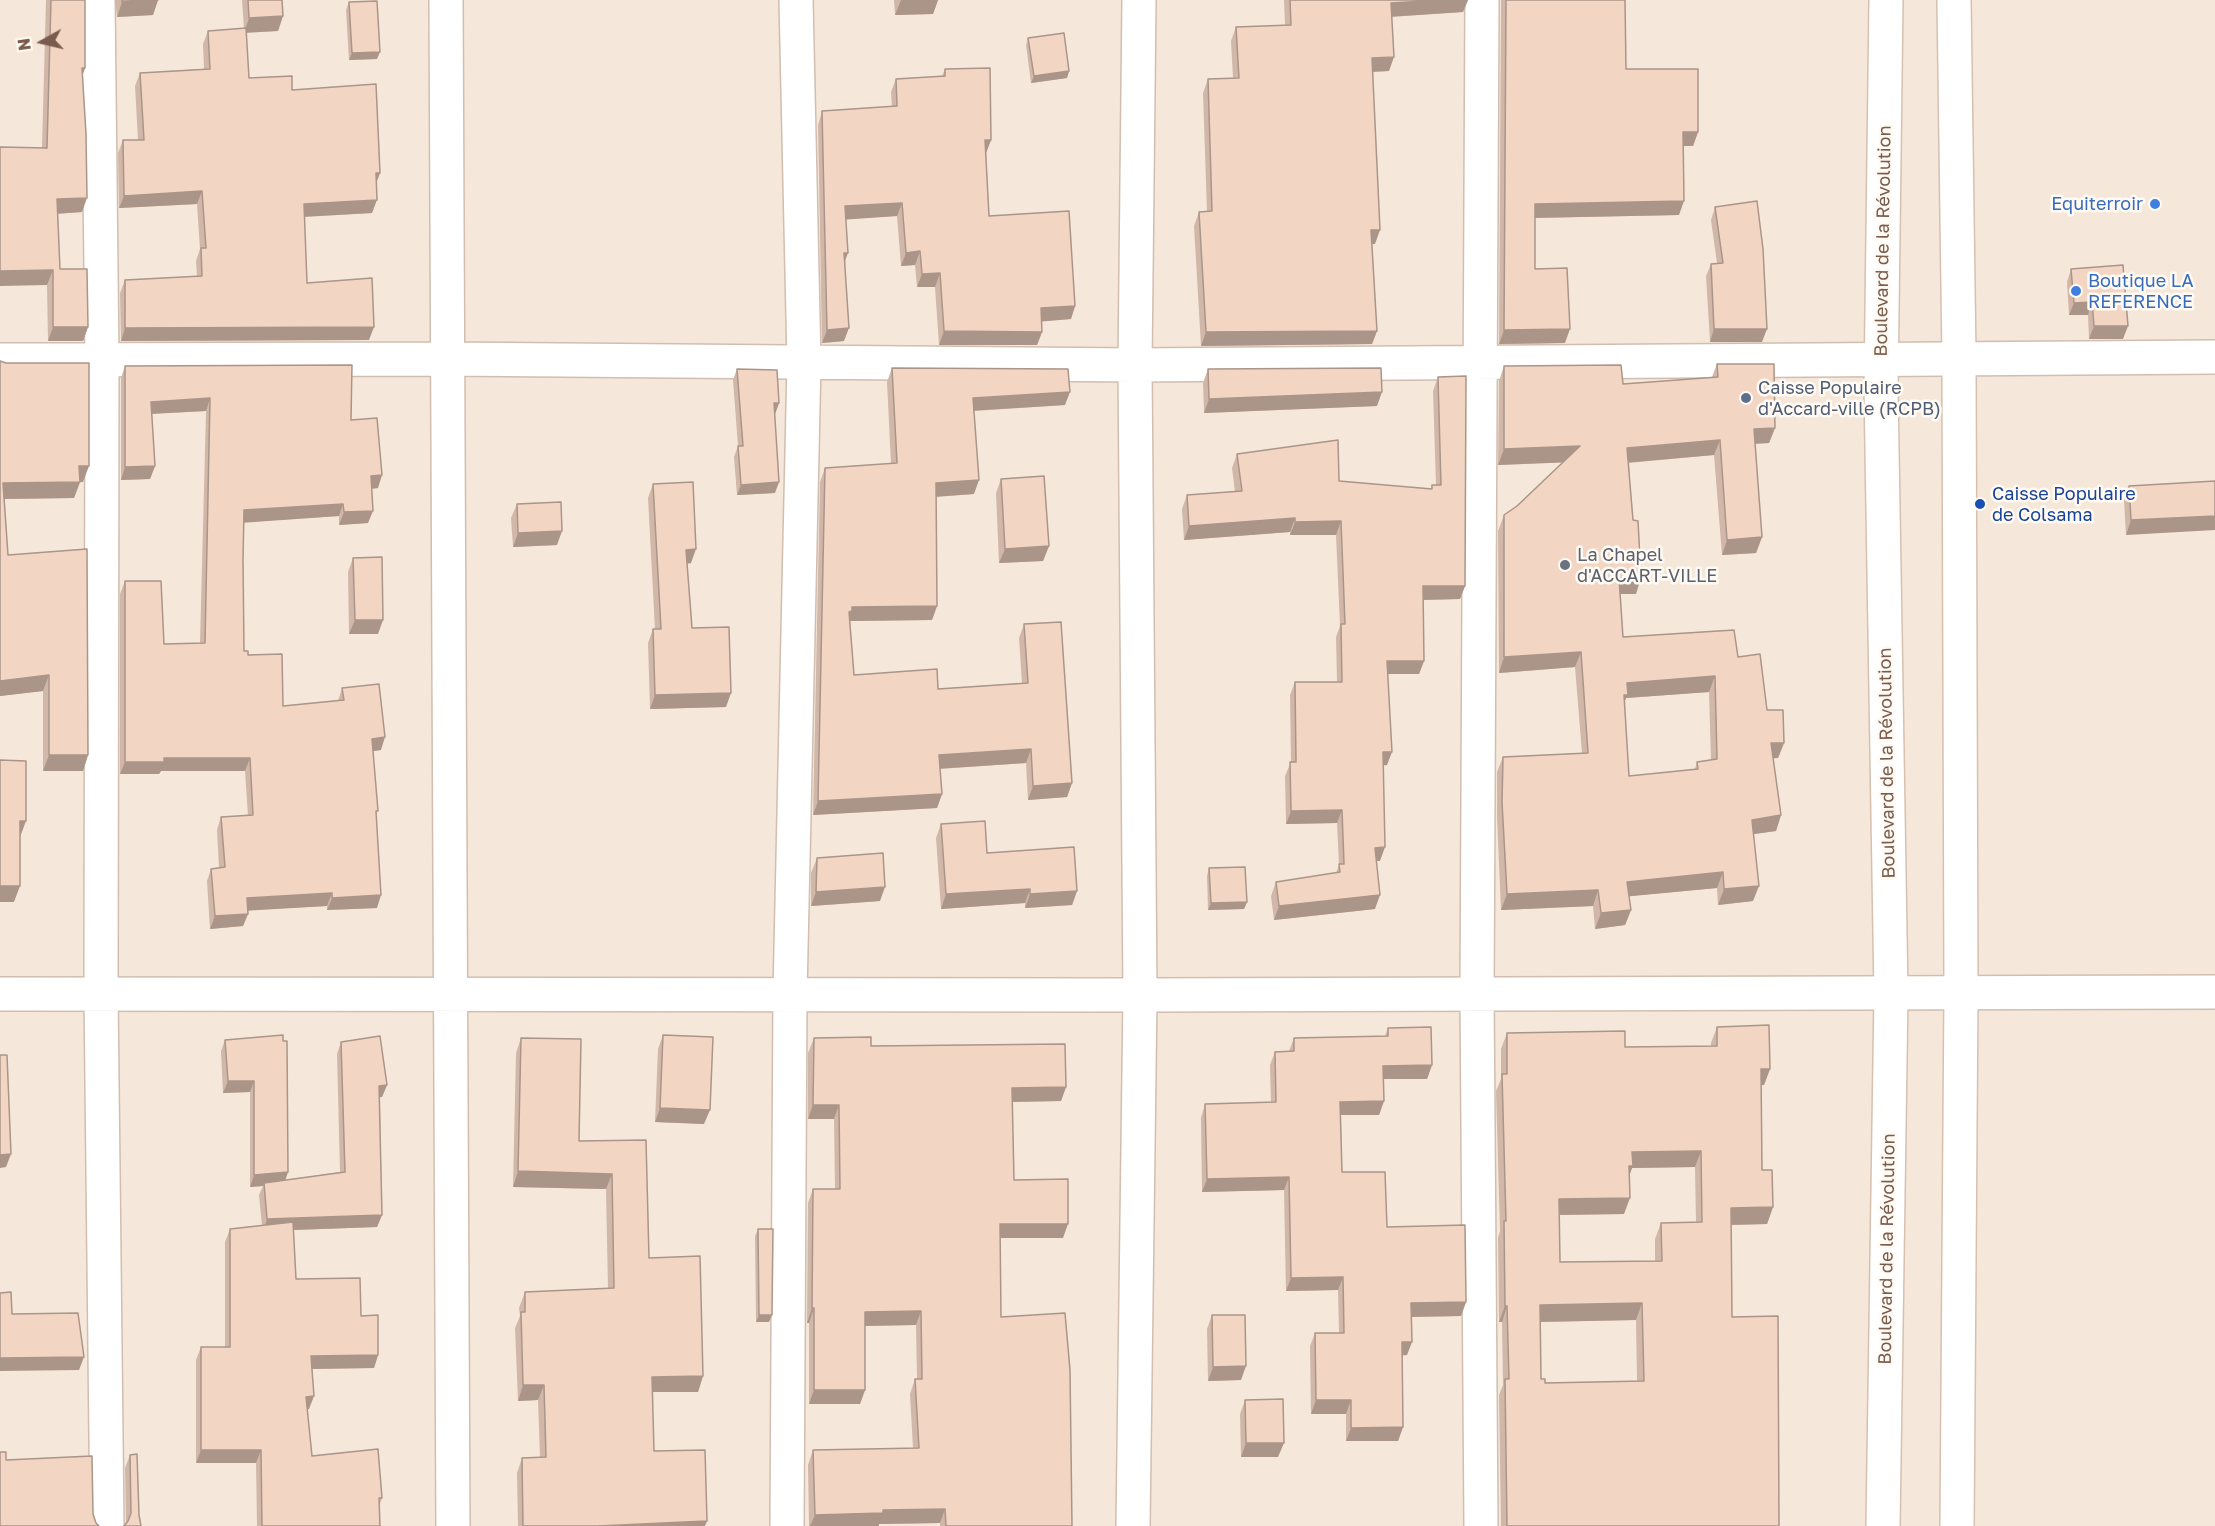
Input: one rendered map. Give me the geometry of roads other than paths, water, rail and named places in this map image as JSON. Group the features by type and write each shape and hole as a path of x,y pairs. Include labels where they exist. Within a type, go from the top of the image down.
{"street":[{"path":"98,0 102,360 101,993 107,1526"},
{"path":"446,0 453,1526"},
{"path":"787,1526 790,994 804,362 796,0"},
{"path":"1132,1526 1140,995 1135,365 1139,0"},
{"path":"1480,1526 1477,993 1482,0"},
{"name":"Boulevard de la Révolution","path":"1883,1526 1891,994 1882,360 1886,0"},
{"path":"1954,0 1959,358 1961,993 1957,1526"},
{"path":"0,360 448,359 1135,365 1480,362 1535,364 2215,357"},
{"path":"0,993 1140,995 2215,992"}],"place":[{"name":"Equiterroir","path":"2155,204"},
{"name":"Boutique LA REFERENCE","path":"2076,291"},
{"name":"Caisse Populaire d'Accard-ville (RCPB)","path":"1746,398"},
{"name":"Caisse Populaire de Colsama","path":"1980,504"},
{"name":"La Chapel d'ACCART-VILLE","path":"1565,565"}]}
